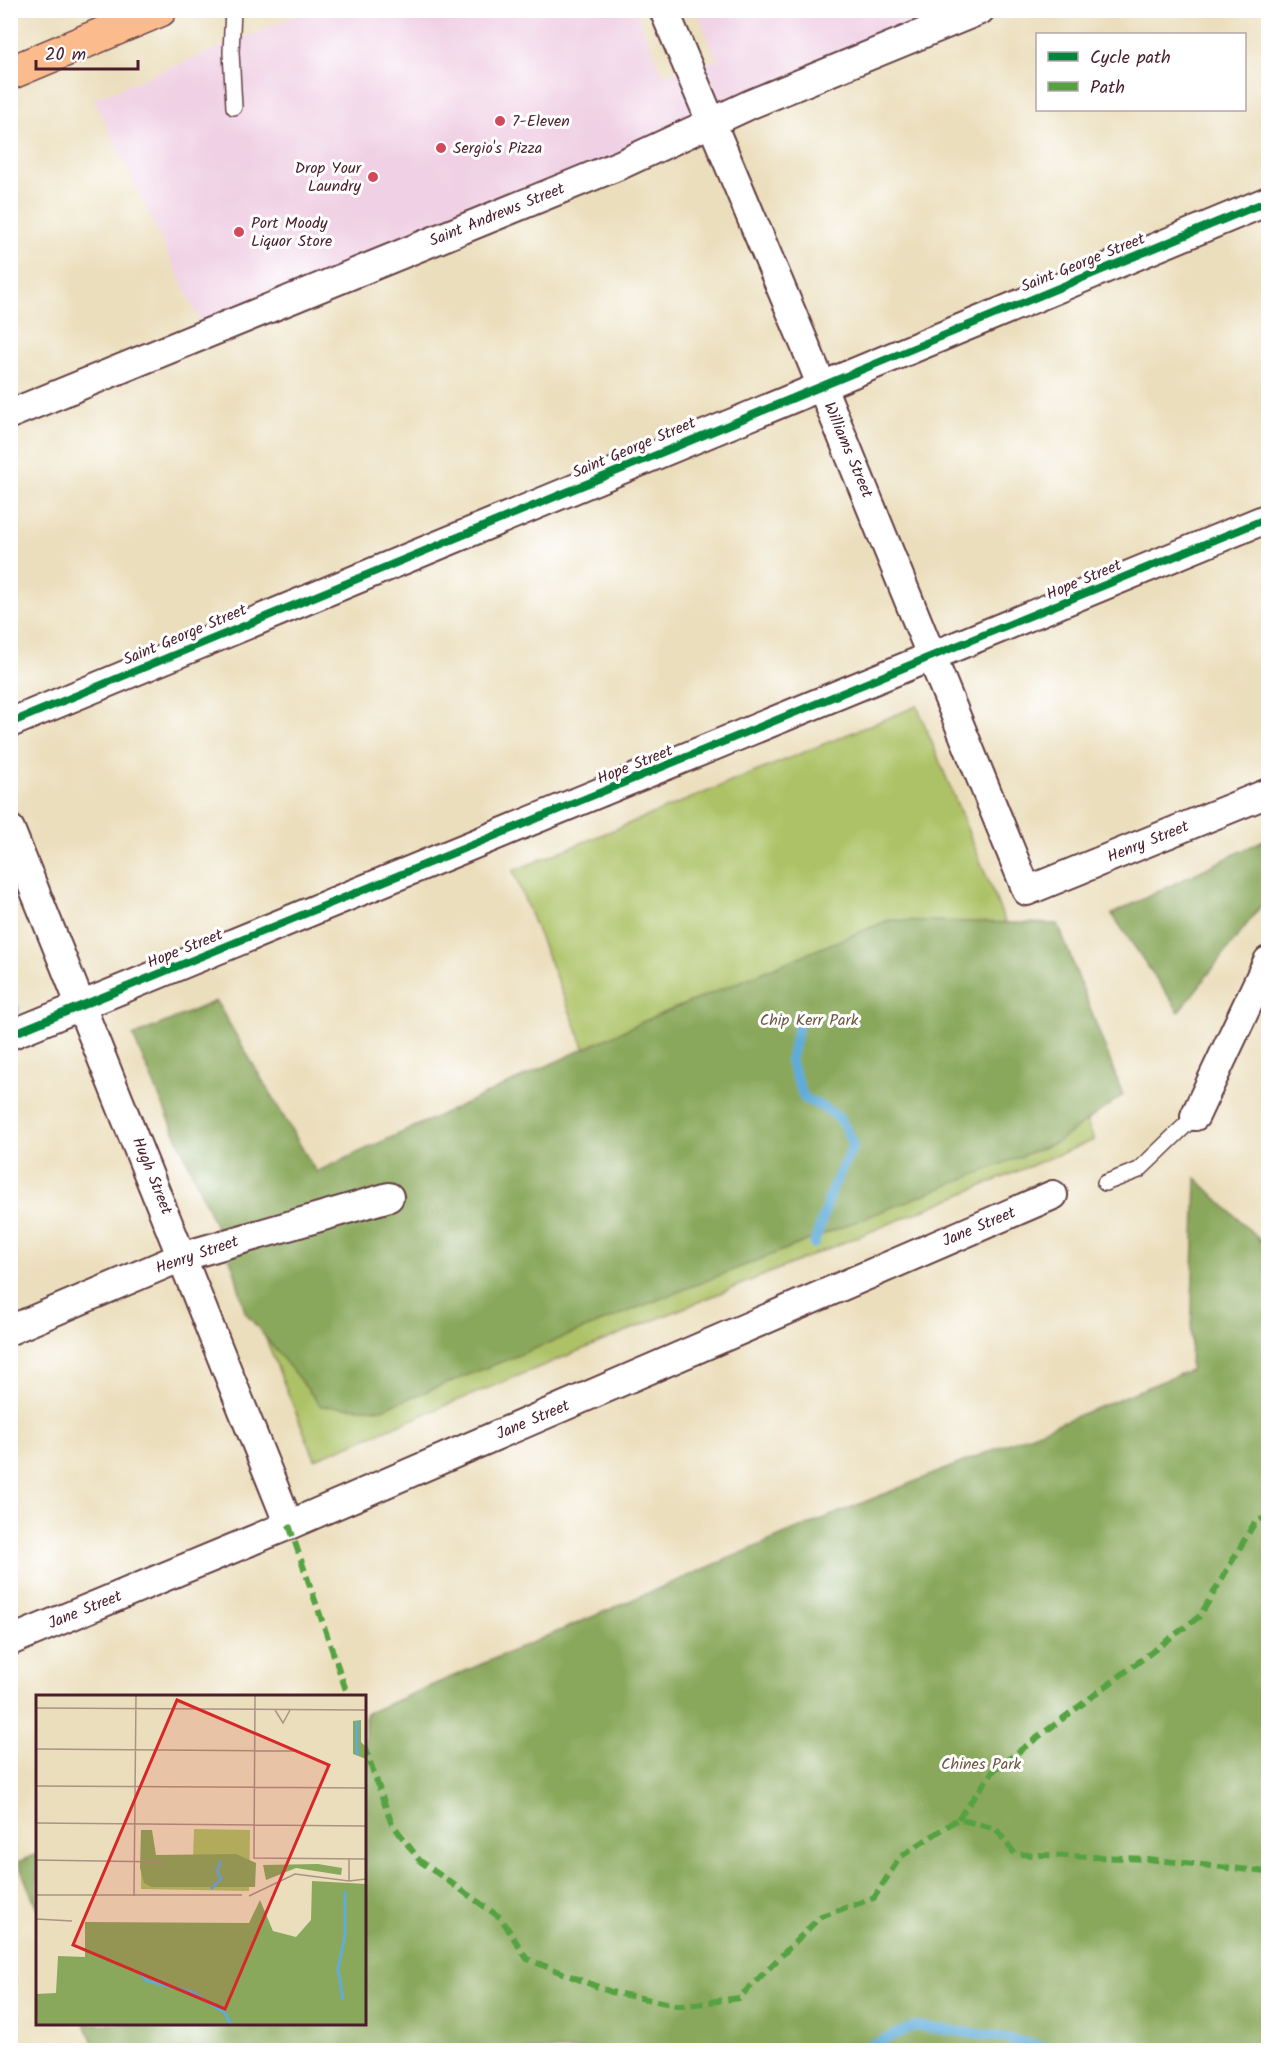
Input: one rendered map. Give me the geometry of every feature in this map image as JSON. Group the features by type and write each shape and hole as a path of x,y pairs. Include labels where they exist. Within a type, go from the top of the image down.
{"main road":[{"path":"10,73 160,10"}],"street":[{"name":"Williams Street","path":"664,10 934,657 1027,891"},
{"name":"Saint Andrews Street","path":"10,414 622,164 751,104 980,10"},
{"name":"Saint George Street","path":"10,723 1269,201"},
{"name":"Hope Street","path":"10,1035 1269,518"},
{"name":"Henry Street","path":"1027,891 1269,793"},
{"name":"Hugh Street","path":"10,829 184,1256 289,1525"},
{"path":"1195,1116 1269,961"},
{"name":"Jane Street","path":"10,1641 289,1525 1053,1195"},
{"name":"Henry Street","path":"10,1330 184,1256 389,1197"}],"lane":[{"path":"233,10 231,52 234,107"},
{"path":"1105,1183 1139,1170 1195,1116"}],"shaded area":[{"path":"308,11 636,11 663,75 717,60 697,11 1004,11 201,323 94,99"}],"green space":[{"name":"Chip Kerr Park","path":"917,706 1094,1140 315,1459 222,1232 597,1079 513,871"},
{"path":"1268,838 1268,897 1179,1012 1112,914"},
{"name":"Chip Kerr Park","path":"889,920 1058,924 1123,1095 1057,1142 382,1409 321,1406 245,1312 234,1269 133,1036 216,1001 316,1172 649,1019"},
{"name":"Chines Park","path":"1196,1178 1268,1248 1268,2050 96,2050 85,2025 366,2025 366,1714 788,1533 1190,1370"},
{"path":"36,1854 36,1907 18,1862"}],"waterway":[{"path":"10,1013 15,1009"},
{"path":"801,1016 790,1061 804,1098 835,1115 845,1127 853,1146 833,1187 814,1244"},
{"path":"860,2050 915,2026 994,2036 1059,2050"}],"marked path":[{"path":"958,1819 994,1770 1200,1616 1255,1522 1268,1517"},
{"path":"289,1525 348,1695"},
{"path":"366,1751 391,1822 420,1861 501,1918 527,1959 611,1992 681,2006 739,1998 821,1916 874,1898 900,1857 958,1819 996,1829 1015,1854 1147,1859 1268,1872"}],"cycle path":[{"path":"10,723 1268,201"},
{"path":"10,1035 1268,518"}],"place":[{"name":"7-Eleven","path":"500,121"},
{"name":"Sergio's Pizza","path":"441,148"},
{"name":"Drop Your Laundry","path":"373,177"},
{"name":"Port Moody Liquor Store","path":"239,232"}]}
